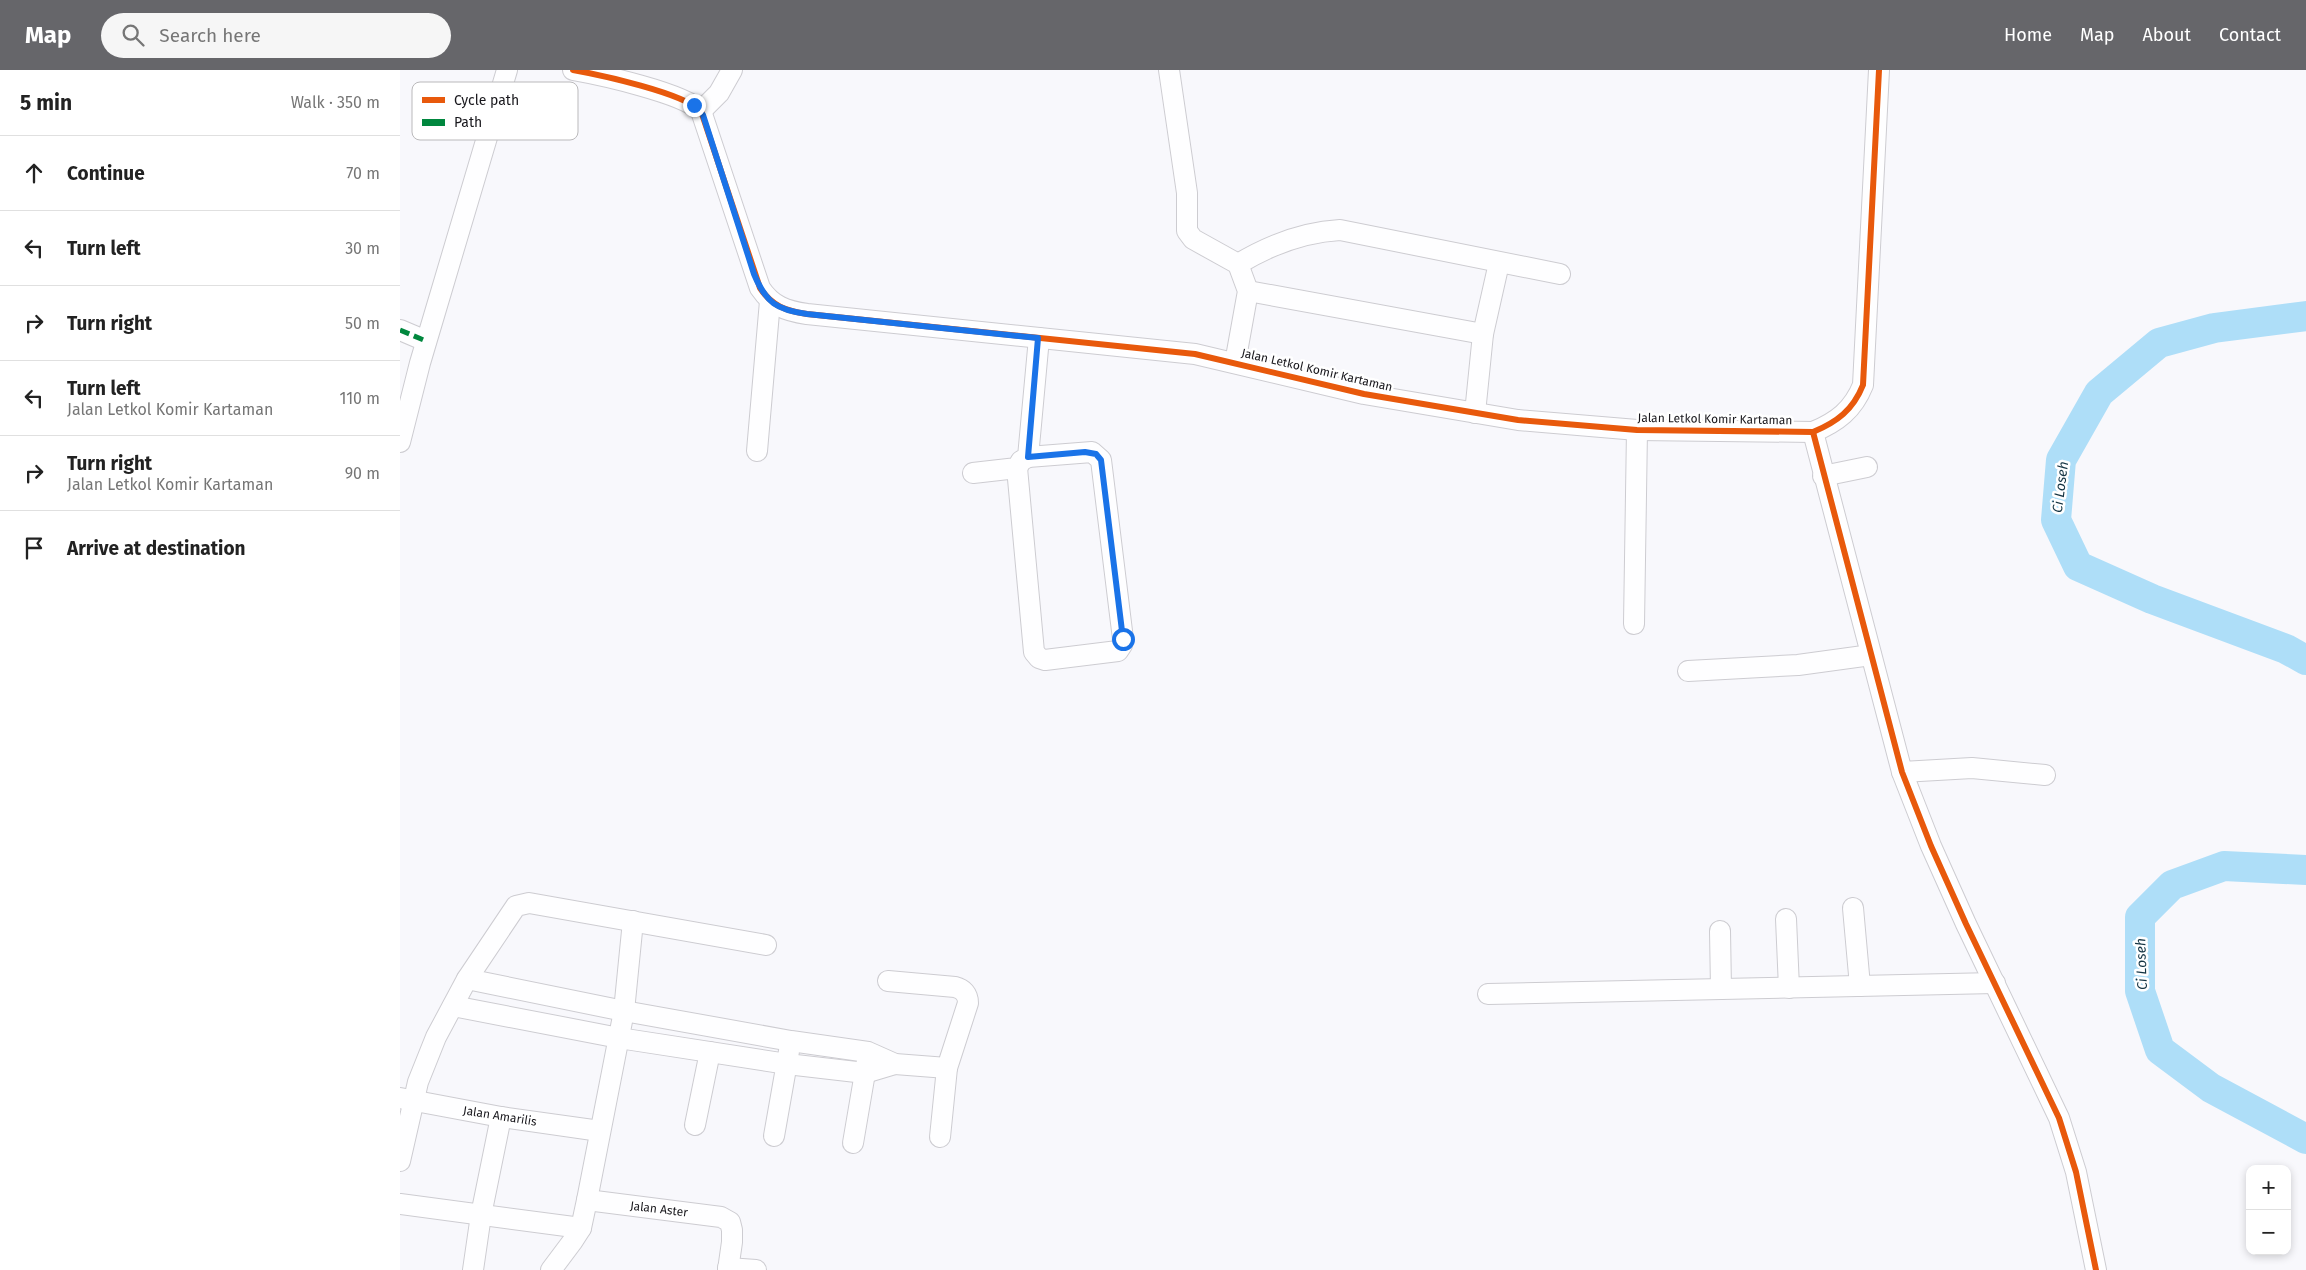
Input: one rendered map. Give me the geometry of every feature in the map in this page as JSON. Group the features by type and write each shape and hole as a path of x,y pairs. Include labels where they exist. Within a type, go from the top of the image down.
{"street":[{"path":"503,82 507,70"},
{"path":"701,111 719,93 732,70"},
{"path":"1169,70 1187,193 1187,231 1193,239 1238,264 1248,292 1235,363"},
{"name":"Jalan Letkol Komir Kartaman","path":"770,301 784,310 807,314 1173,351 1235,363 1364,394 1518,420 1637,430 1813,432 1834,423 1842,416 1858,398 1863,385 1879,70"},
{"path":"582,71 673,97 694,105 701,111 754,274 760,288 770,301 757,451"},
{"path":"400,442 426,341 486,140"},
{"path":"1238,264 1262,251 1286,242 1313,234 1340,230 1356,231 1560,274"},
{"path":"1475,413 1483,334 1499,262"},
{"path":"1248,292 1483,334"},
{"path":"400,330 426,341"},
{"path":"973,473 1022,462 1085,452 1096,454 1101,460 1123,639 1118,651 1045,660 1034,652 1022,462 1038,338"},
{"path":"1634,624 1637,430"},
{"path":"1813,432 1902,772 1931,846 2059,1118 2076,1172 2096,1270"},
{"path":"1823,476 1867,467"},
{"path":"1688,671 1798,665 1871,655"},
{"path":"1902,772 1972,768 2045,775"},
{"path":"400,1161 406,1100 466,979 512,910 519,904 529,903 766,945"},
{"path":"1853,908 1860,986"},
{"path":"1786,919 1788,988"},
{"path":"551,1270 581,1228 624,1011 633,921"},
{"path":"1720,931 1721,989"},
{"path":"466,979 624,1011 791,1041 868,1052 895,1064 947,1068"},
{"path":"888,981 955,987 961,989 966,995 968,1003 947,1068 940,1137"},
{"path":"1488,994 1994,983"},
{"path":"453,1006 618,1038 787,1064 865,1073 895,1064"},
{"path":"774,1136 791,1041"},
{"path":"695,1125 710,1052"},
{"path":"853,1143 868,1052"},
{"name":"Jalan Amarilis","path":"406,1100 501,1117 600,1131"},
{"path":"473,1270 481,1215 501,1117"},
{"name":"Jalan Aster","path":"587,1200 720,1217 730,1222 732,1230 728,1269"},
{"path":"400,1204 581,1228"},
{"path":"728,1269 756,1270"}],"waterway":[{"name":"Ci Loseh","path":"2306,316 2214,328 2159,343 2099,393 2061,460 2056,520 2078,566 2152,599 2286,649 2306,660"},
{"name":"Ci Loseh","path":"2306,870 2224,866 2172,885 2140,917 2140,991 2160,1050 2211,1088 2306,1139"}],"marked path":[{"path":"400,330 426,341"}],"cycle path":[{"path":"573,70 621,80 660,91 691,104 701,111 760,288 769,299 780,307 792,311 1195,354 1364,394 1518,420 1637,430 1813,432 1830,424 1843,414 1859,394 1863,385 1879,70"},
{"path":"1813,432 1902,772 1931,846 1966,924 2059,1118 2076,1172 2096,1270"}],"route":[{"path":"694,105 701,111 708,129 714,156 754,274 760,288 774,304 784,310 807,314 1038,338 1028,457 1092,452 1101,460 1123,639"}]}
